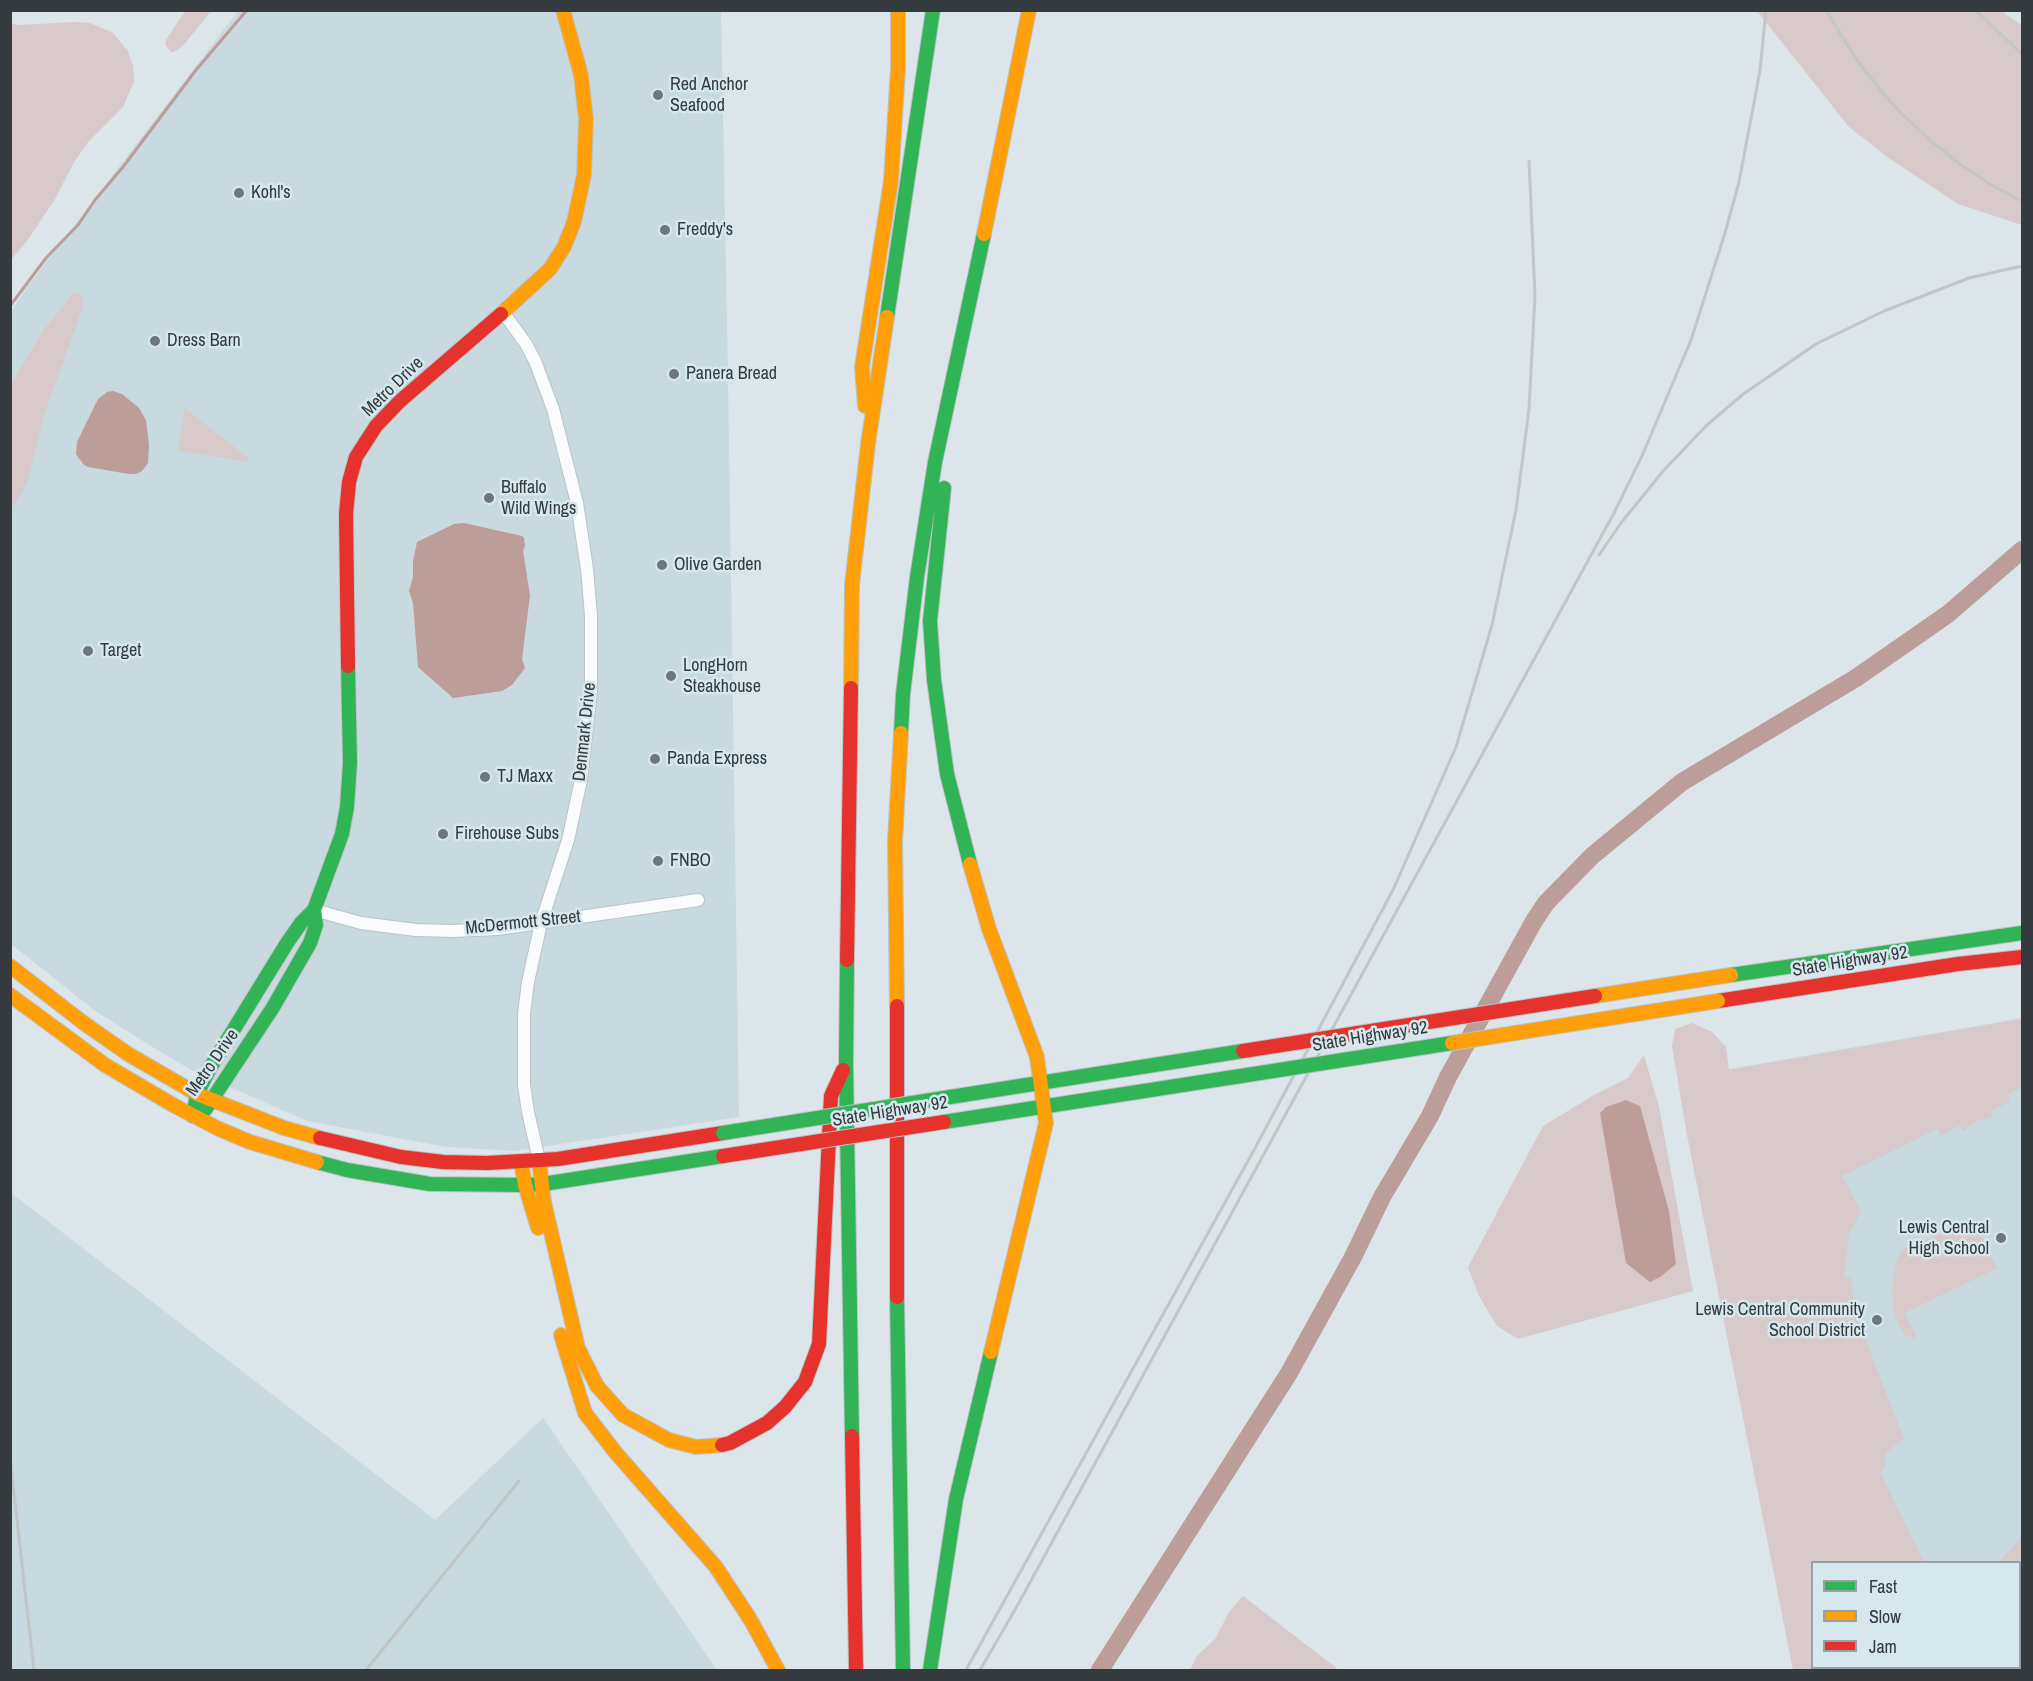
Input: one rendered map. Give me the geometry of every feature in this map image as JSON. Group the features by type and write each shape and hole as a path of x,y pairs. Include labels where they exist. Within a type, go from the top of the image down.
{"main road":[{"name":"Metro Drive","path":"193,1116 197,1094 210,1068 286,943 314,910 338,848 347,807 350,747 346,514 352,469 362,445 386,416 543,277 558,258 570,234 582,192 586,144 584,92 563,10"},
{"path":"868,444 862,367 891,181 898,69 898,10"},
{"path":"856,1671 846,1064 852,585 868,444 933,10"},
{"path":"903,1671 896,1202 895,841 903,694 917,577 935,462 969,309 1029,10"},
{"path":"930,1671 956,1499 1046,1123 1037,1057 989,929 965,849 947,774 937,702 930,621 952,387"},
{"name":"Metro Drive","path":"193,1116 205,1110 213,1100 232,1066 272,1009 310,943 316,925 314,910"},
{"name":"State Highway 92","path":"10,966 111,1042 197,1094 254,1117 317,1138 390,1155 443,1162 521,1162 723,1133 1731,975 2022,933"},
{"name":"State Highway 92","path":"10,996 105,1065 147,1092 219,1129 275,1151 347,1170 430,1184 525,1185 1958,964 2022,957"},
{"path":"539,1160 544,1202 578,1348 597,1386 623,1414 645,1429 669,1440 696,1447 712,1447 730,1443 767,1423 785,1407 805,1382 819,1344 831,1096 846,1064"},
{"path":"521,1162 525,1185 544,1249 566,1357 585,1413 616,1453 716,1567 750,1619 778,1671"}],"street":[{"name":"Denmark Drive","path":"503,312 516,328 535,361 553,409 577,503 590,597 591,691 585,750 568,840 541,923 528,982 523,1033 524,1085 539,1160"},
{"name":"McDermott Street","path":"314,910 361,923 416,930 497,929 698,900"}],"shaded area":[{"path":"185,11 211,11 183,46 171,52 165,45 166,40"},
{"path":"238,11 721,11 739,1117 515,1151 446,1147 307,1121 193,1071 146,1043 94,1010 11,944 10,313 28,286"},
{"path":"1757,11 2001,11 2022,25 2022,225 1958,204 1890,159 1849,127"},
{"path":"11,23 17,25 89,23 112,32 128,51 133,66 134,82 123,107 88,142 73,164 55,199 27,241 11,260"},
{"path":"73,293 81,294 82,309 44,415 27,482 11,509 11,384 43,331"},
{"path":"107,392 122,394 139,408 146,420 149,445 148,463 142,471 136,474 88,467 76,454 77,442 98,399"},
{"path":"185,408 248,458 248,462 178,451"},
{"path":"464,523 524,538 523,551 530,595 522,659 525,668 512,685 502,691 453,698 418,667 413,603 409,591 417,542 454,524"},
{"name":"Lewis Central Community School District","path":"2022,1018 2022,1670 1804,1670 1683,1077"},
{"path":"2022,1019 2022,1087 2008,1095 2010,1101 1993,1110 1991,1118 1978,1120 1963,1131 1959,1126 1941,1136 1937,1129 1842,1176 1861,1211 1849,1234 1844,1277 1851,1277 1854,1310 1904,1439 1885,1453 1886,1466 1880,1472 1924,1561 1811,1561 1811,1669 1940,1669 1938,1670 1793,1670 1687,1135 1672,1046 1675,1029 1692,1023 1712,1032 1726,1047 1729,1070"},
{"path":"1644,1055 1659,1107 1693,1291 1518,1339 1497,1326 1479,1296 1468,1267 1543,1126 1594,1095 1628,1078"},
{"path":"1626,1100 1640,1106 1669,1211 1676,1264 1650,1282 1626,1263 1600,1113 1606,1107"},
{"path":"10,1192 435,1520 543,1418 715,1670 11,1670"},
{"path":"1972,1219 1997,1268 1905,1313 1917,1339 1904,1335 1895,1316 1892,1292 1899,1255 1905,1247 1955,1229"},
{"path":"2022,1537 2021,1576 2021,1561 2000,1561"},
{"path":"1243,1596 1339,1670 1190,1670 1197,1656 1215,1639 1229,1612"}],"waterway":[{"path":"10,306 46,258 78,225 196,70 247,10"},
{"path":"1100,1670 1289,1373 1353,1257 1382,1197 1430,1116 1448,1077 1546,903 1592,856 1682,782 1856,678 1948,614 2022,550"}],"railway":[{"path":"980,1670 1614,513 1642,456 1691,340 1725,233 1739,182 1760,71 1766,10"},
{"path":"1826,10 1856,59 1902,114 1961,165 2022,201"},
{"path":"1975,10 2022,54"},
{"path":"966,1670 1254,1150 1393,890 1456,747 1492,625 1516,510 1529,409 1535,296 1529,161"},
{"path":"1599,555 1621,523 1664,470 1706,426 1742,395 1816,344 1884,311 1969,278 2022,266"},
{"path":"10,1458 34,1670"},
{"path":"366,1670 519,1481"}],"traffic: fast":[{"path":"887,317 933,10"},
{"path":"901,733 903,694 917,577 935,462 984,234"},
{"path":"944,488 930,621 934,680 947,774 970,864"},
{"path":"193,1116 197,1094 210,1068 287,943 301,923 314,910 342,834 347,807 350,763 348,666"},
{"path":"205,1110 272,1009 310,943 316,925 314,910"},
{"path":"1731,975 2022,933"},
{"path":"847,960 846,1064 852,1436"},
{"path":"1228,1078 1452,1043"},
{"path":"944,1098 1243,1051"},
{"path":"944,1122 1228,1078"},
{"path":"723,1133 944,1098"},
{"path":"317,1162 347,1170 430,1184 525,1185 723,1156"},
{"path":"897,1297 903,1670"},
{"path":"930,1670 956,1499 991,1352"}],"traffic: slow":[{"path":"501,314 550,269 564,247 574,222 584,175 586,119 581,75 563,10"},
{"path":"865,406 862,367 891,181 898,69 898,10"},
{"path":"984,234 1029,10"},
{"path":"851,688 852,585 868,444 887,317"},
{"path":"897,1006 895,841 901,733"},
{"path":"970,864 989,929 1037,1057 1046,1123 991,1352"},
{"path":"10,966 128,1054 197,1094 284,1128 320,1138"},
{"path":"1595,996 1731,975"},
{"path":"10,995 105,1065 173,1105 250,1142 317,1162"},
{"path":"1452,1043 1718,1001"},
{"path":"539,1160 544,1202 578,1348 597,1386 623,1415 669,1440 696,1447 722,1445"},
{"path":"521,1162 525,1185 538,1228"},
{"path":"561,1335 585,1413 616,1453 716,1567 750,1619 778,1670"}],"traffic: jam":[{"path":"348,666 346,514 349,482 356,457 376,426 400,401 501,314"},
{"path":"847,960 851,688"},
{"path":"1718,1001 1958,964 2022,957"},
{"path":"1243,1051 1595,996"},
{"path":"897,1006 897,1297"},
{"path":"722,1445 767,1423 785,1407 805,1382 819,1344 831,1096 843,1070"},
{"path":"723,1156 944,1122"},
{"path":"320,1138 401,1157 443,1162 487,1163 558,1159 723,1133"},
{"path":"852,1436 856,1670"}],"place":[{"name":"Red Anchor Seafood","path":"658,95"},
{"name":"Kohl's","path":"239,193"},
{"name":"Freddy's","path":"665,230"},
{"name":"Dress Barn","path":"155,341"},
{"name":"Panera Bread","path":"674,374"},
{"name":"Buffalo Wild Wings","path":"489,498"},
{"name":"Olive Garden","path":"662,565"},
{"name":"Target","path":"88,651"},
{"name":"LongHorn Steakhouse","path":"671,676"},
{"name":"Panda Express","path":"655,759"},
{"name":"TJ Maxx","path":"485,777"},
{"name":"Firehouse Subs","path":"443,834"},
{"name":"FNBO","path":"658,861"},
{"name":"Lewis Central High School","path":"2001,1238"},
{"name":"Lewis Central Community School District","path":"1877,1320"}]}
